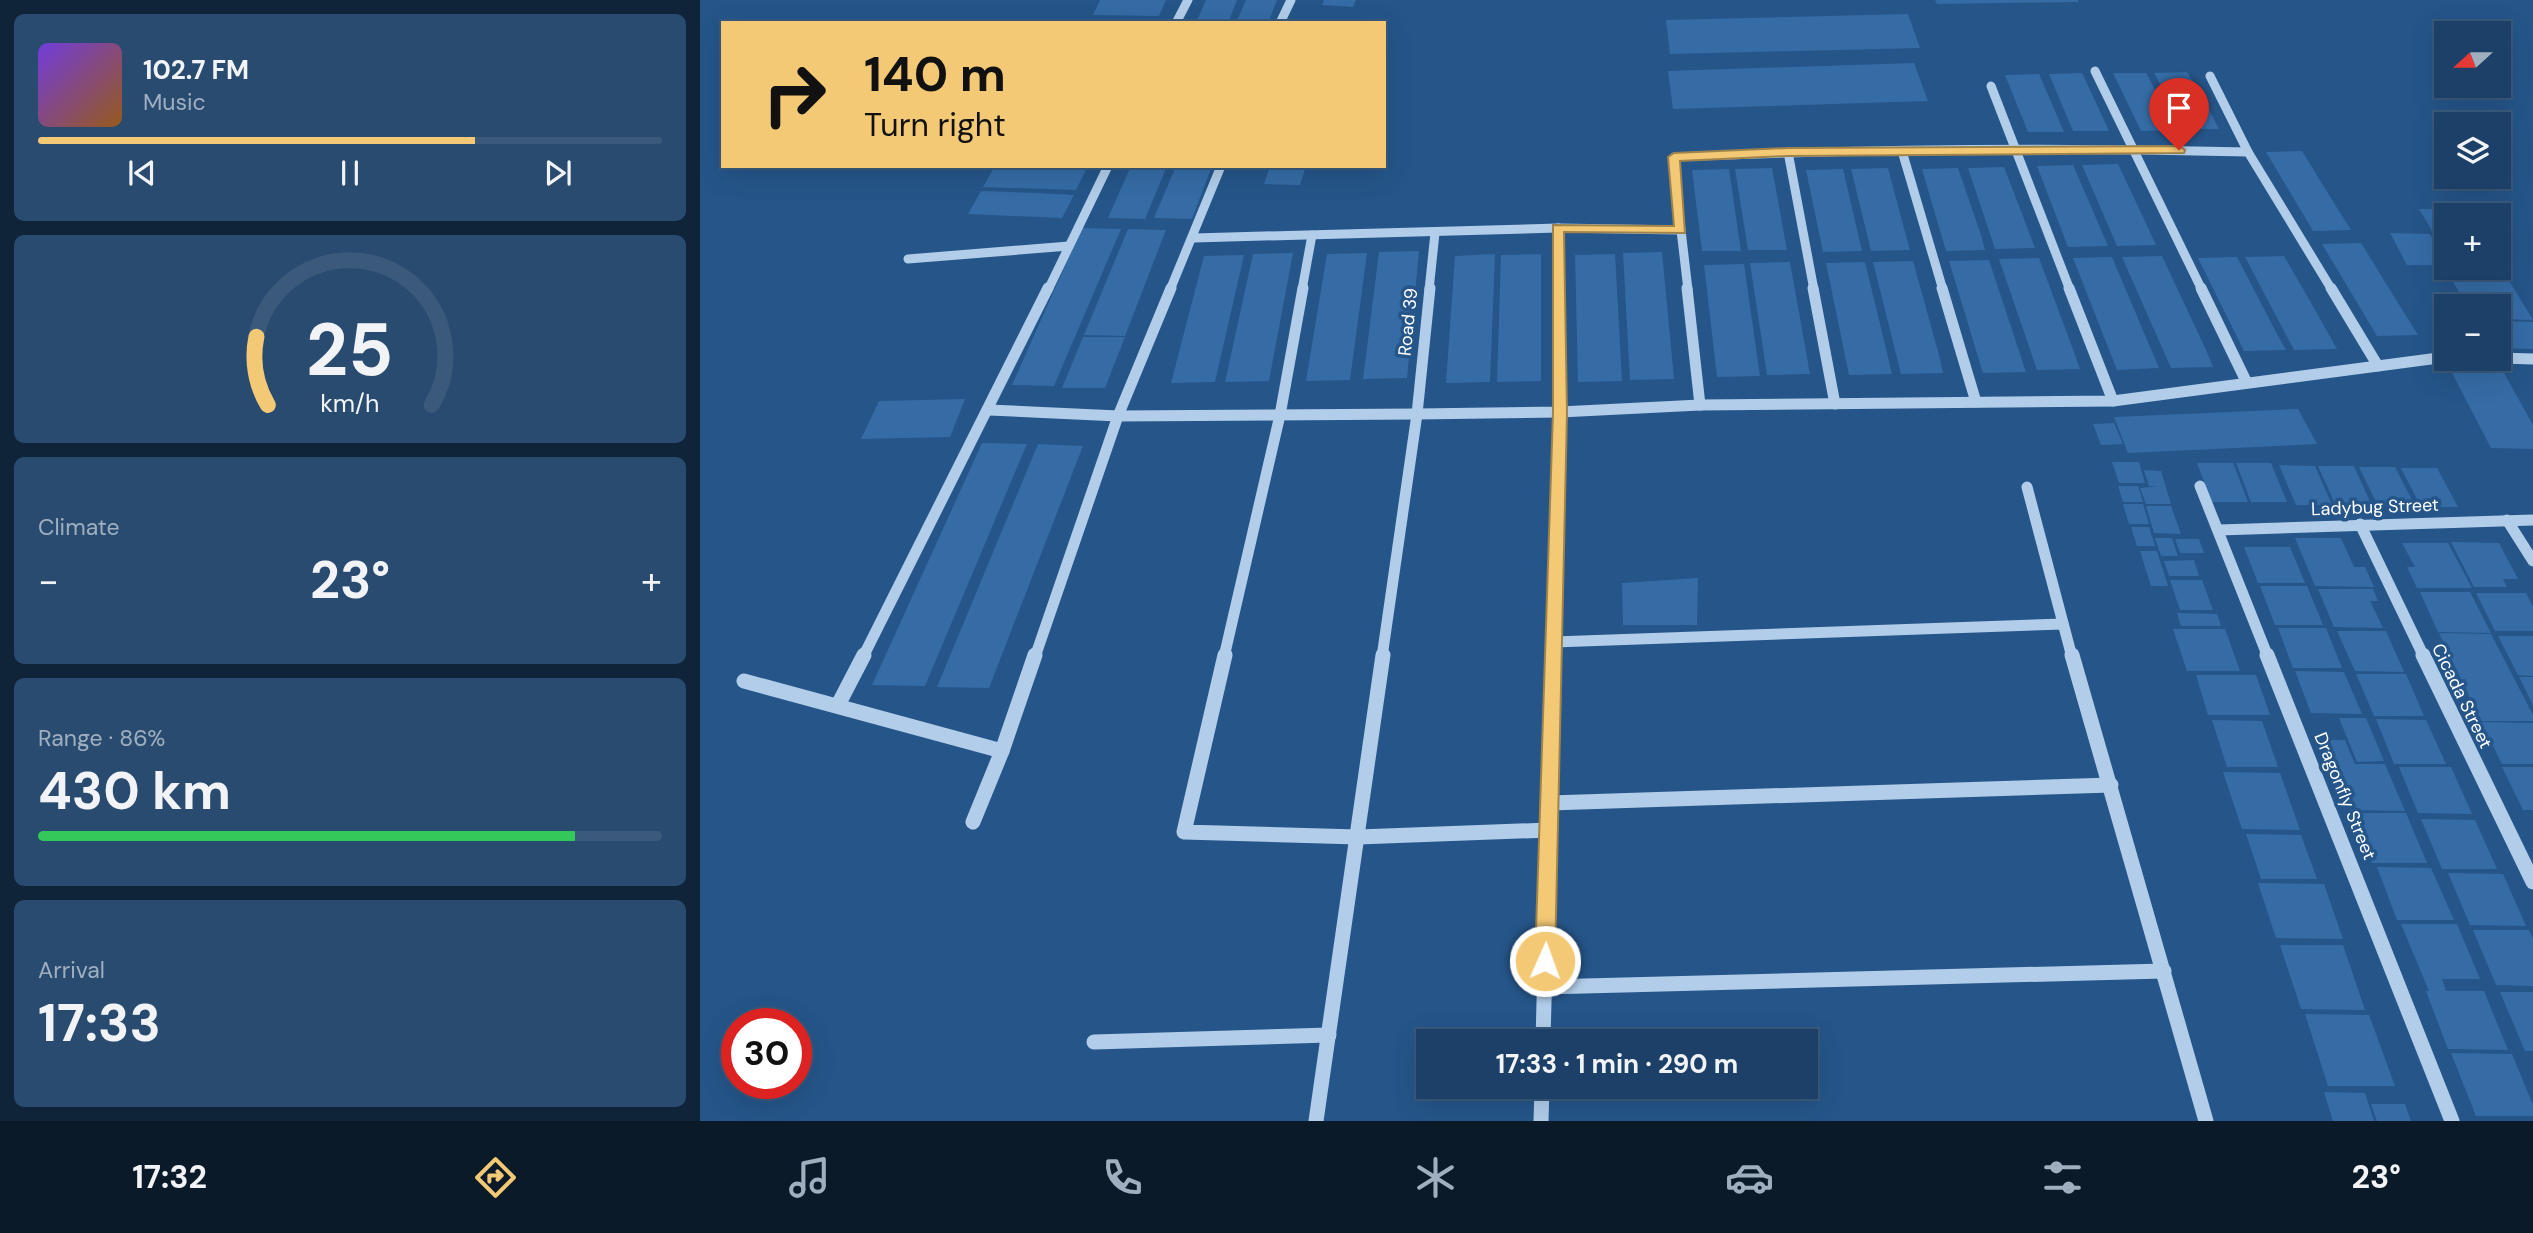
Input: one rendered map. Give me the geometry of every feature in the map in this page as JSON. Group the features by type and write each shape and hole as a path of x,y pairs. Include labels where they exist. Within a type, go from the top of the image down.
{"street":[{"path":"1178,21 1188,0"},
{"path":"1281,21 1291,0"},
{"path":"2095,71 2246,381"},
{"path":"2210,76 2248,152 2378,366"},
{"path":"1991,86 2113,401"},
{"path":"1700,405 1674,157 1902,151 2134,149 2248,152"},
{"path":"1902,151 1976,402"},
{"path":"1788,152 1835,404"},
{"path":"838,705 989,410 1107,168"},
{"path":"973,822 1002,751 1118,416 1194,238 1220,168"},
{"path":"1194,238 1558,228 1681,230"},
{"path":"1543,1029 1560,412 1558,228"},
{"name":"Road 39","path":"1316,1121 1417,414 1435,233"},
{"path":"1312,235 1280,415 1184,832 1358,837 1549,830"},
{"path":"908,259 1069,246"},
{"path":"989,410 1118,416 1417,414 1560,412 1700,405 2113,401 2434,358"},
{"path":"2511,358 2533,359"},
{"name":"Dragonfly Street","path":"2200,486 2452,1121"},
{"path":"2027,487 2063,624 2206,1121"},
{"path":"2507,520 2533,561"},
{"name":"Ladybug Street","path":"2219,530 2533,520"},
{"name":"Cicada Street","path":"2360,524 2533,883"},
{"path":"1554,642 2063,624"},
{"path":"744,681 1002,751"},
{"path":"1550,803 2111,785"},
{"path":"1545,987 2164,971"},
{"path":"1094,1042 1329,1035"},
{"path":"1541,1121 1542,1099"}],"building":[{"path":"1100,0 1166,0 1159,16 1093,15"},
{"path":"1206,0 1237,0 1229,21 1197,21"},
{"path":"1246,0 1277,0 1269,21 1237,21"},
{"path":"1324,0 1356,0 1353,7 1322,5"},
{"path":"1935,0 2078,0 2078,2 1937,4"},
{"path":"1908,14 1920,48 1670,54 1666,20"},
{"path":"1914,63 1928,101 1673,109 1668,71"},
{"path":"2187,72 2219,129 2184,129 2154,73"},
{"path":"2082,73 2109,131 2073,131 2049,74"},
{"path":"2113,73 2146,73 2177,130 2141,131"},
{"path":"2039,74 2064,132 2028,132 2005,75"},
{"path":"2302,151 2351,230 2313,231 2266,152"},
{"path":"2118,164 2156,245 2117,246 2082,165"},
{"path":"2073,165 2108,246 2068,247 2037,166"},
{"path":"2004,167 2035,248 1995,249 1968,168"},
{"path":"994,168 1087,168 1076,190 983,187"},
{"path":"1130,168 1166,168 1145,219 1108,218"},
{"path":"1175,168 1211,168 1192,219 1154,218"},
{"path":"1269,168 1305,168 1300,185 1264,184"},
{"path":"1772,168 1787,250 1748,250 1735,169"},
{"path":"1888,168 1910,250 1871,251 1851,169"},
{"path":"1958,168 1985,250 1946,251 1922,169"},
{"path":"1729,169 1741,251 1702,251 1692,170"},
{"path":"1843,169 1862,251 1823,252 1806,170"},
{"path":"981,191 1074,195 1062,218 968,214"},
{"path":"2419,209 2434,209 2434,234"},
{"path":"1082,228 1121,229 1054,386 1012,385"},
{"path":"1128,229 1166,230 1125,336 1084,335"},
{"path":"2390,233 2430,234 2434,242 2434,265 2407,265"},
{"path":"2361,243 2418,335 2377,336 2322,244"},
{"path":"1419,251 1407,378 1363,379 1379,252"},
{"path":"1662,252 1674,379 1630,380 1623,253"},
{"path":"1293,253 1269,381 1225,382 1253,254"},
{"path":"1367,253 1350,380 1306,381 1327,254"},
{"path":"1495,254 1490,382 1446,383 1455,256"},
{"path":"1541,254 1541,381 1497,382 1501,255"},
{"path":"1615,254 1622,381 1578,382 1575,255"},
{"path":"1244,255 1215,382 1171,383 1204,256"},
{"path":"2162,256 2213,367 2171,368 2122,257"},
{"path":"2284,256 2337,349 2294,350 2245,257"},
{"path":"2112,257 2159,368 2117,370 2073,258"},
{"path":"2237,257 2286,350 2244,351 2198,258"},
{"path":"2039,258 2080,369 2037,370 1999,259"},
{"path":"1989,260 2026,372 1983,373 1949,261"},
{"path":"1913,261 1943,373 1901,374 1873,262"},
{"path":"1790,262 1810,374 1767,375 1750,263"},
{"path":"1865,262 1892,374 1849,375 1826,263"},
{"path":"1744,264 1760,376 1717,377 1704,265"},
{"path":"2452,280 2509,280 2533,320 2511,319 2511,294 2460,294"},
{"path":"2511,321 2533,322 2533,349 2511,348"},
{"path":"1083,337 1125,337 1105,388 1062,388"},
{"path":"2451,371 2504,373 2533,425 2533,449 2491,448"},
{"path":"965,399 950,437 861,439 879,401"},
{"path":"2298,409 2317,444 2128,453 2114,417"},
{"path":"2114,423 2123,444 2101,445 2093,424"},
{"path":"982,443 1027,444 925,686 872,685"},
{"path":"1038,444 1083,446 989,688 937,687"},
{"path":"2112,462 2139,462 2145,483 2119,483"},
{"path":"2197,463 2233,463 2248,502 2212,502"},
{"path":"2236,463 2271,463 2287,502 2251,502"},
{"path":"2279,465 2315,466 2332,505 2296,505"},
{"path":"2318,466 2354,466 2372,506 2336,506"},
{"path":"2359,467 2395,467 2415,506 2378,506"},
{"path":"2401,468 2437,468 2458,507 2421,507"},
{"path":"2144,470 2161,471 2171,504 2146,504 2140,488 2159,486 2149,486"},
{"path":"2118,486 2138,486 2143,502 2123,502"},
{"path":"2123,504 2143,504 2149,524 2129,524"},
{"path":"2146,506 2171,506 2181,534 2154,533"},
{"path":"2131,527 2149,527 2155,546 2137,546"},
{"path":"2155,538 2172,538 2178,556 2161,556"},
{"path":"2295,538 2341,538 2354,567 2365,567 2374,587 2315,586"},
{"path":"2175,539 2199,539 2204,553 2180,553"},
{"path":"2451,542 2499,543 2518,579 2503,579 2507,587 2474,587"},
{"path":"2402,543 2448,543 2472,588 2417,588 2407,567 2415,567"},
{"path":"2244,547 2290,547 2305,583 2258,583"},
{"path":"2140,551 2157,551 2168,586 2151,586"},
{"path":"2194,560 2199,576 2169,576 2164,561"},
{"path":"1698,578 1697,625 1623,625 1622,583"},
{"path":"2170,580 2202,580 2213,610 2180,610"},
{"path":"2260,586 2307,586 2323,625 2275,625"},
{"path":"2318,589 2373,589 2378,601 2370,601 2383,628 2334,627"},
{"path":"2420,592 2470,592 2491,633 2438,632"},
{"path":"2476,593 2526,593 2533,607 2533,631 2495,631"},
{"path":"2177,613 2217,614 2221,626 2181,626"},
{"path":"2278,628 2326,628 2342,668 2293,668"},
{"path":"2173,629 2225,629 2240,671 2187,671"},
{"path":"2337,631 2386,631 2404,672 2355,671"},
{"path":"2439,633 2491,634 2533,715 2533,721 2481,721"},
{"path":"2498,636 2533,636 2533,676 2518,675"},
{"path":"2295,671 2344,672 2362,714 2311,713"},
{"path":"2356,674 2406,674 2424,716 2374,716"},
{"path":"2196,675 2256,675 2270,715 2208,715"},
{"path":"2519,677 2533,677 2533,705"},
{"path":"2339,718 2366,718 2384,761 2357,762"},
{"path":"2376,719 2426,720 2446,764 2394,764"},
{"path":"2212,720 2262,721 2278,767 2227,767"},
{"path":"2481,722 2533,723 2533,764 2502,764"},
{"path":"2319,740 2345,740 2355,764 2385,764 2405,811 2351,810 2333,763 2327,763"},
{"path":"2399,767 2451,767 2472,814 2418,813"},
{"path":"2502,767 2533,767 2533,810 2523,810"},
{"path":"2223,772 2280,773 2300,830 2242,829"},
{"path":"2353,813 2406,813 2427,863 2372,863"},
{"path":"2421,819 2475,820 2497,869 2442,869"},
{"path":"2246,834 2301,835 2317,879 2261,879"},
{"path":"2377,867 2431,868 2454,920 2397,920"},
{"path":"2448,873 2503,874 2526,926 2470,925"},
{"path":"2258,883 2324,884 2343,939 2276,938"},
{"path":"2401,924 2457,924 2480,979 2442,979 2446,991 2484,991 2508,1050 2448,1049 2426,991 2429,991"},
{"path":"2473,930 2529,930 2533,939 2533,986 2496,985"},
{"path":"2280,945 2343,945 2365,1010 2301,1009"},
{"path":"2500,992 2533,992 2533,1051 2525,1051"},
{"path":"2305,1014 2369,1015 2395,1086 2328,1086"},
{"path":"2451,1053 2512,1054 2533,1105 2533,1116 2476,1116"},
{"path":"2324,1092 2365,1093 2374,1121 2333,1121"},
{"path":"2371,1104 2405,1104 2411,1121 2377,1121"}],"route":[{"path":"1545,961 1560,412 1558,228 1681,230 1674,157 1788,152 2179,150"}]}
